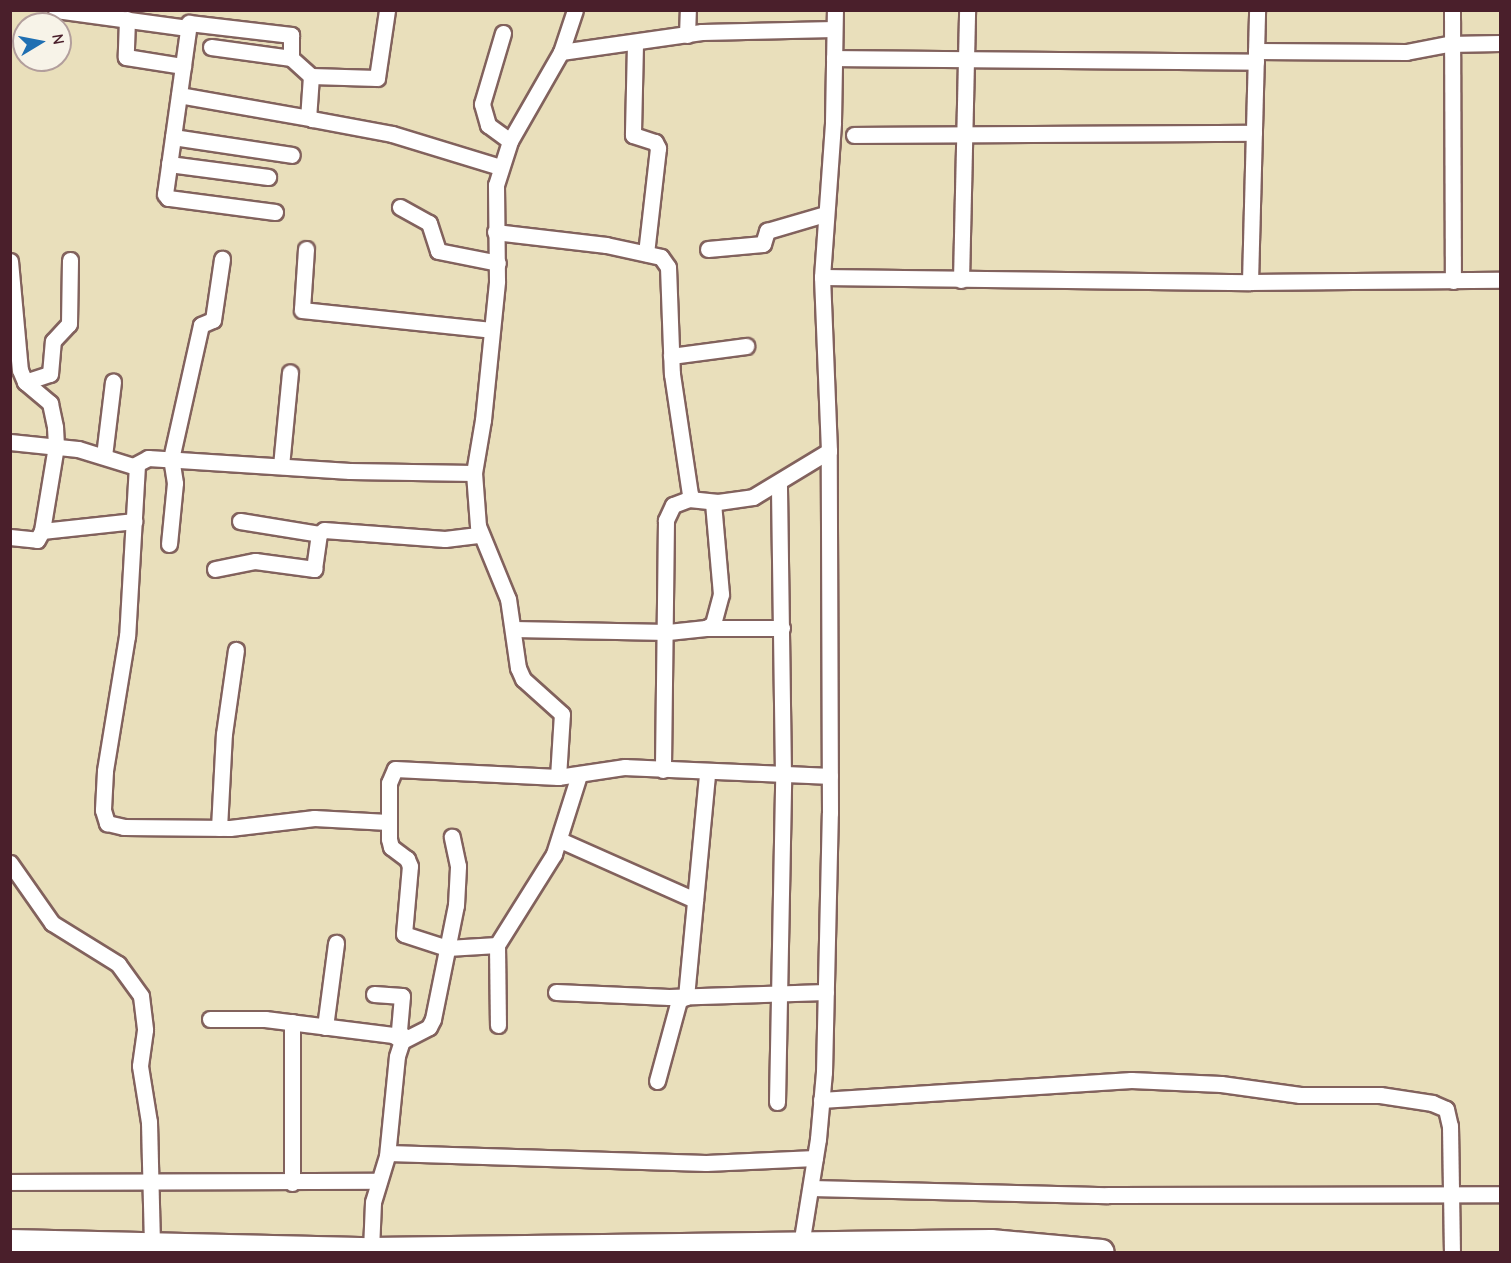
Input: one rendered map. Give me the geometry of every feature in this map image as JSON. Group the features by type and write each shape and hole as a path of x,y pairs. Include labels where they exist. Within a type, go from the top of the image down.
{"main road":[{"path":"10,1242 152,1248 371,1250 991,1242 1102,1252"}],"street":[{"path":"56,10 188,28"},
{"path":"211,48 291,58 311,76 377,78 387,10"},
{"path":"558,777 562,714 523,679 518,668 505,590 480,535 474,473 483,420 498,264 493,210 500,167 510,141 561,52 575,10"},
{"path":"687,35 688,10"},
{"path":"801,1245 811,1188 821,1100 826,992 830,776 829,451 822,277 835,10"},
{"path":"961,280 968,57 967,10"},
{"path":"1250,282 1257,10"},
{"path":"1452,10 1453,281"},
{"path":"127,19 126,57 183,66"},
{"path":"275,212 166,197 169,164 188,28 193,22 291,35 291,58"},
{"path":"561,52 635,44 687,35 834,29"},
{"path":"503,33 483,111 494,131 510,141"},
{"path":"834,58 1256,56 1397,52 1452,44 1500,42"},
{"path":"635,44 633,135 655,142 658,148 646,253"},
{"path":"309,118 311,76"},
{"path":"179,95 392,134 500,167"},
{"path":"854,135 1254,133"},
{"path":"173,137 292,155"},
{"path":"169,164 268,177"},
{"path":"400,207 429,223 438,251 498,264"},
{"path":"708,249 763,244 767,231 825,214"},
{"path":"495,232 661,256 668,267 671,356 689,499"},
{"path":"306,249 302,310 491,330"},
{"path":"169,544 175,483 171,459 201,325 213,320 222,259"},
{"path":"25,381 50,374 53,341 69,324 70,260"},
{"path":"10,261 20,370 25,381 50,403 56,446 42,531 37,540 10,537"},
{"path":"822,277 1250,282 1500,280"},
{"path":"671,356 746,346"},
{"path":"280,466 290,372"},
{"path":"104,456 113,382"},
{"path":"10,442 56,446 136,465 145,459 171,459 280,466 474,473"},
{"path":"663,770 668,632 666,520 673,505 689,499 713,502 753,497 829,451"},
{"path":"136,465 127,636 110,723 104,817 113,826 124,827 219,828 314,818 388,822"},
{"path":"777,1102 781,994 783,775 779,483"},
{"path":"706,628 713,624 721,594 713,502"},
{"path":"42,531 134,521"},
{"path":"240,521 319,534"},
{"path":"214,570 255,561 314,569 319,534 324,530 446,538 480,535"},
{"path":"513,630 668,632 706,628 782,628"},
{"path":"219,828 224,734 236,651"},
{"path":"497,945 447,948 404,934 410,866 407,859 391,847 388,822 389,783 395,769 558,777 579,775 604,768 830,776"},
{"path":"686,997 706,773"},
{"path":"498,1025 497,945 560,840 579,775"},
{"path":"210,1018 292,1022 393,1035 404,1039 429,1027 456,905 458,866 452,837"},
{"path":"560,840 695,900"},
{"path":"10,863 52,923 118,964 141,996 145,1030 140,1066 149,1122 152,1248"},
{"path":"325,1027 336,943"},
{"path":"556,992 686,997 826,992"},
{"path":"371,1250 379,1181 388,1153 404,1039 399,1033 402,996 374,994"},
{"path":"657,1081 679,1000 686,997"},
{"path":"292,1022 292,1183"},
{"path":"821,1100 1131,1080 1221,1084 1300,1095 1380,1095 1441,1105 1448,1113 1453,1194 1452,1252"},
{"path":"388,1153 706,1162 815,1158"},
{"path":"10,1182 151,1185 379,1181"},
{"path":"811,1188 1108,1195 1500,1194"}]}
